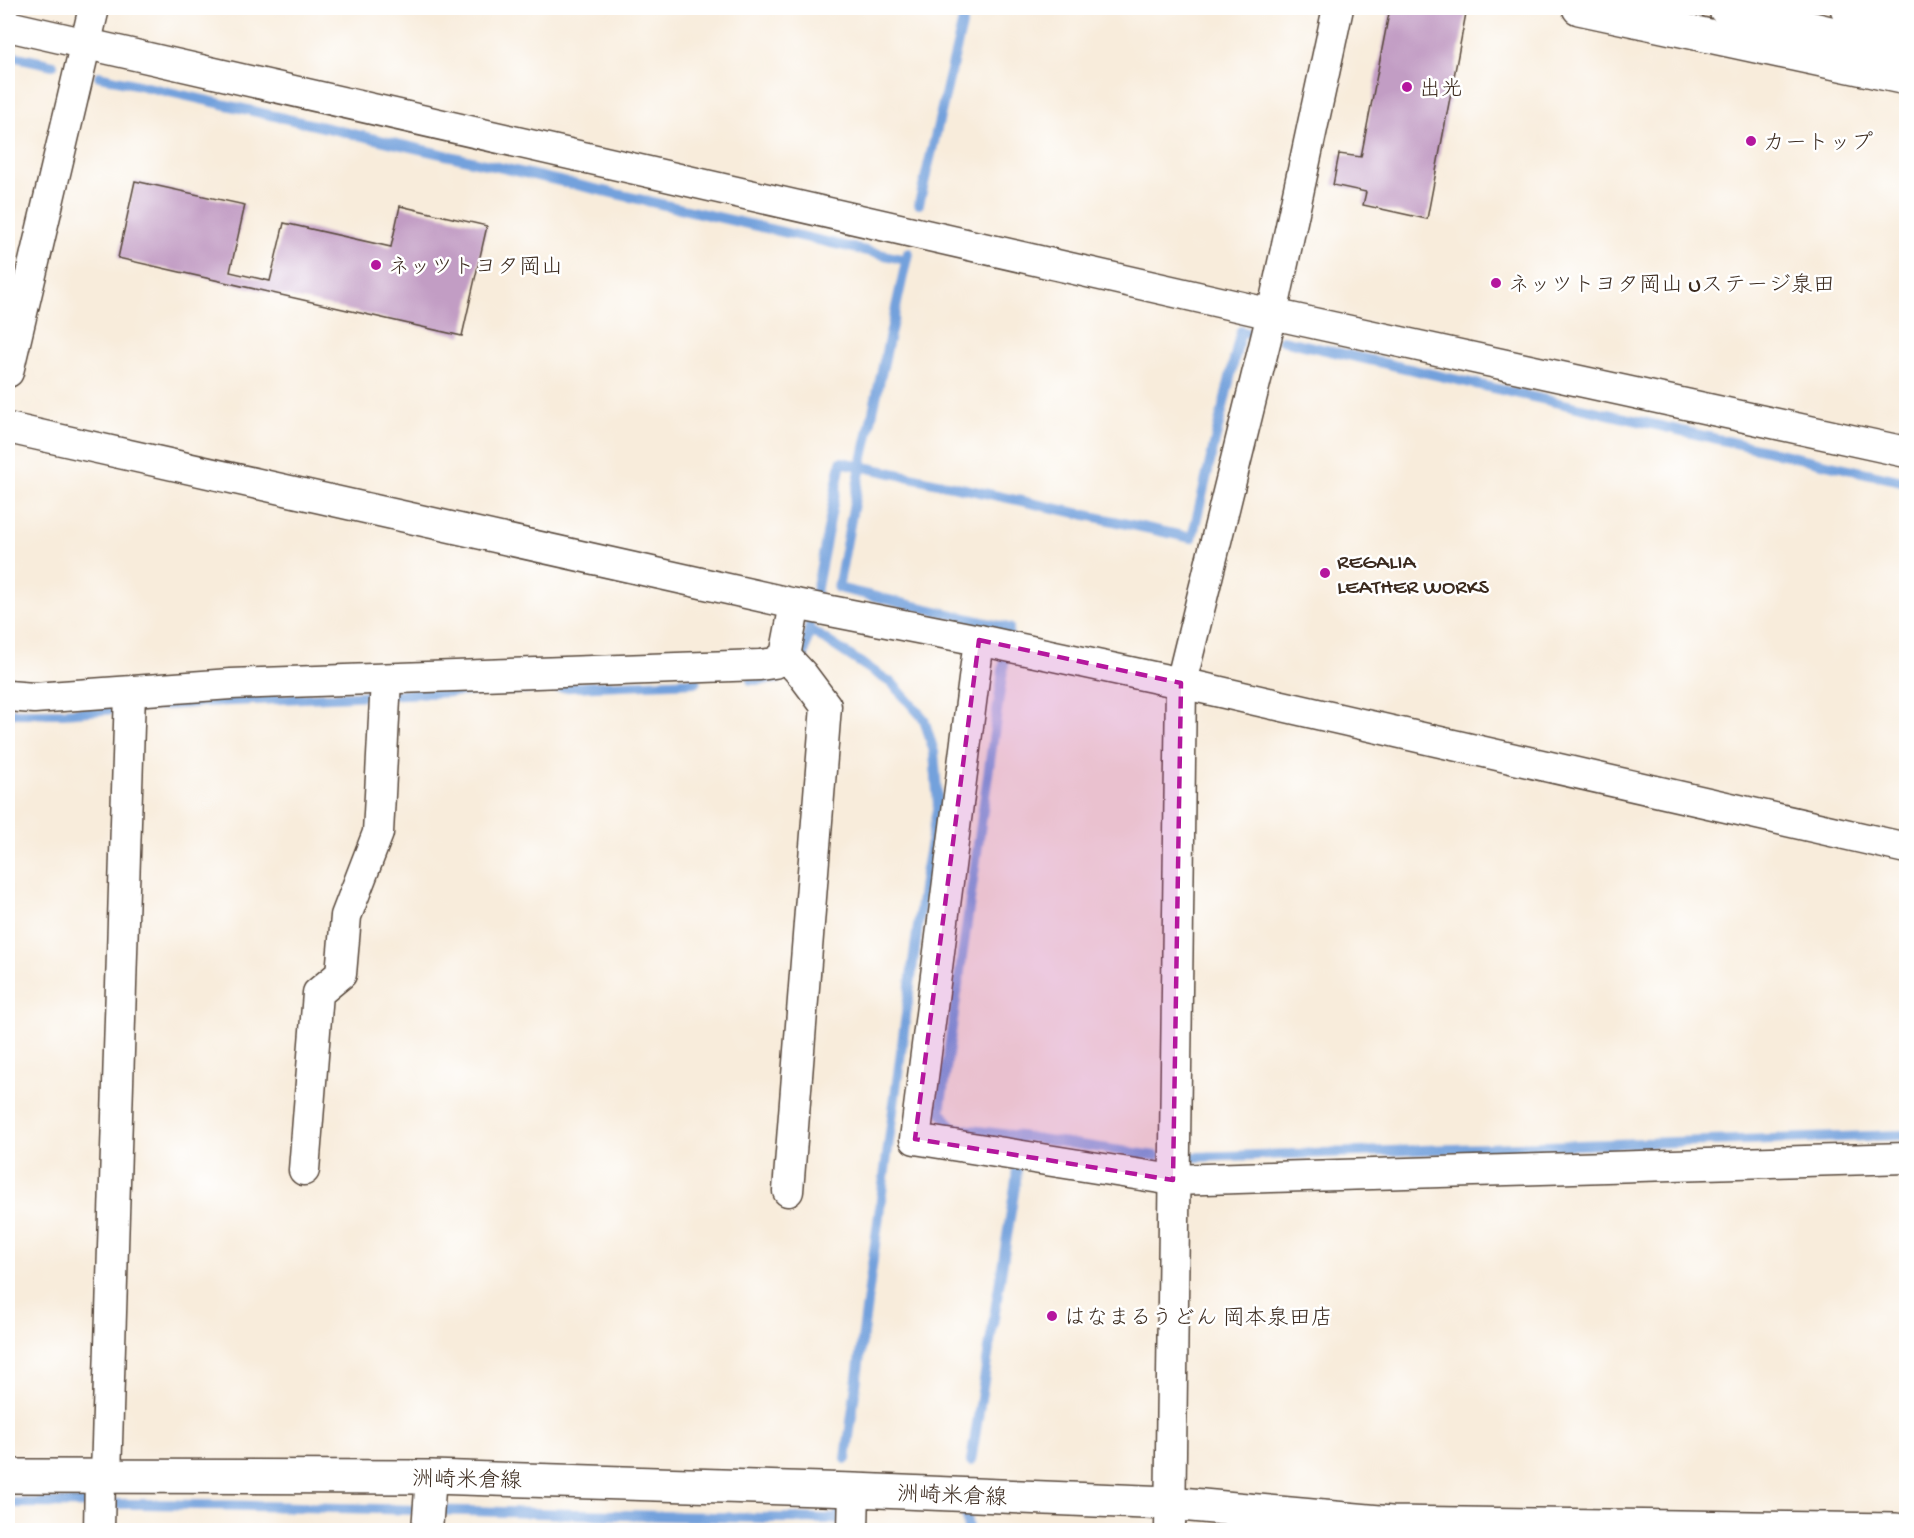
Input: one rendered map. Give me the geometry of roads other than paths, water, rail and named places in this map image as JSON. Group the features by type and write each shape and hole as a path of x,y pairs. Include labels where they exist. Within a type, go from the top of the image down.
{"main road":[{"path":"1579,8 1906,78"},
{"path":"1725,8 1906,51"},
{"path":"1847,8 1906,22"},
{"name":"洲崎米倉線","path":"8,1476 101,1497 429,1507 854,1490 1170,1517 1390,1523 1896,1530"}],"street":[{"path":"8,372 94,8"},
{"path":"1170,1517 1181,683 1272,314 1338,8"},
{"path":"8,26 1272,314 1906,452"},
{"path":"8,428 808,607 1181,683 1906,849"},
{"path":"794,665 808,607"},
{"path":"998,644 915,1139 1173,1180 1906,1158"},
{"path":"8,696 129,703 231,684 387,691 774,663 794,665 826,706 788,1191"},
{"path":"304,1170 318,993 341,974 346,916 378,833 387,691"},
{"path":"101,1497 129,703"},
{"path":"854,1490 854,1530"}],"waterway":[{"path":"919,204 966,8"},
{"path":"8,55 53,65"},
{"path":"99,76 906,260"},
{"path":"908,253 861,466 838,588 1009,628 940,1111 953,1128 1019,1136 1016,1180 971,1461"},
{"path":"751,680 777,679 802,665 841,462 1192,538 1241,331 1248,333"},
{"path":"1282,340 1906,482"},
{"path":"809,629 893,684 924,719 934,752 938,805 925,874 846,1459"},
{"path":"8,713 63,713 205,702 696,682"},
{"path":"1193,1157 1906,1135"},
{"path":"1019,1136 1156,1156"},
{"path":"8,1503 215,1505 838,1519 839,1513"},
{"path":"966,1512 968,1530"}],"place":[{"name":"出光","path":"1407,87"},
{"name":"カートップ","path":"1751,141"},
{"name":"ネッツトヨタ岡山","path":"376,265"},
{"name":"ネッツトヨタ岡山 Uステージ泉田","path":"1496,283"},
{"name":"REGALIA LEATHER WORKS","path":"1325,573"},
{"name":"はなまるうどん 岡本泉田店","path":"1052,1316"}]}
